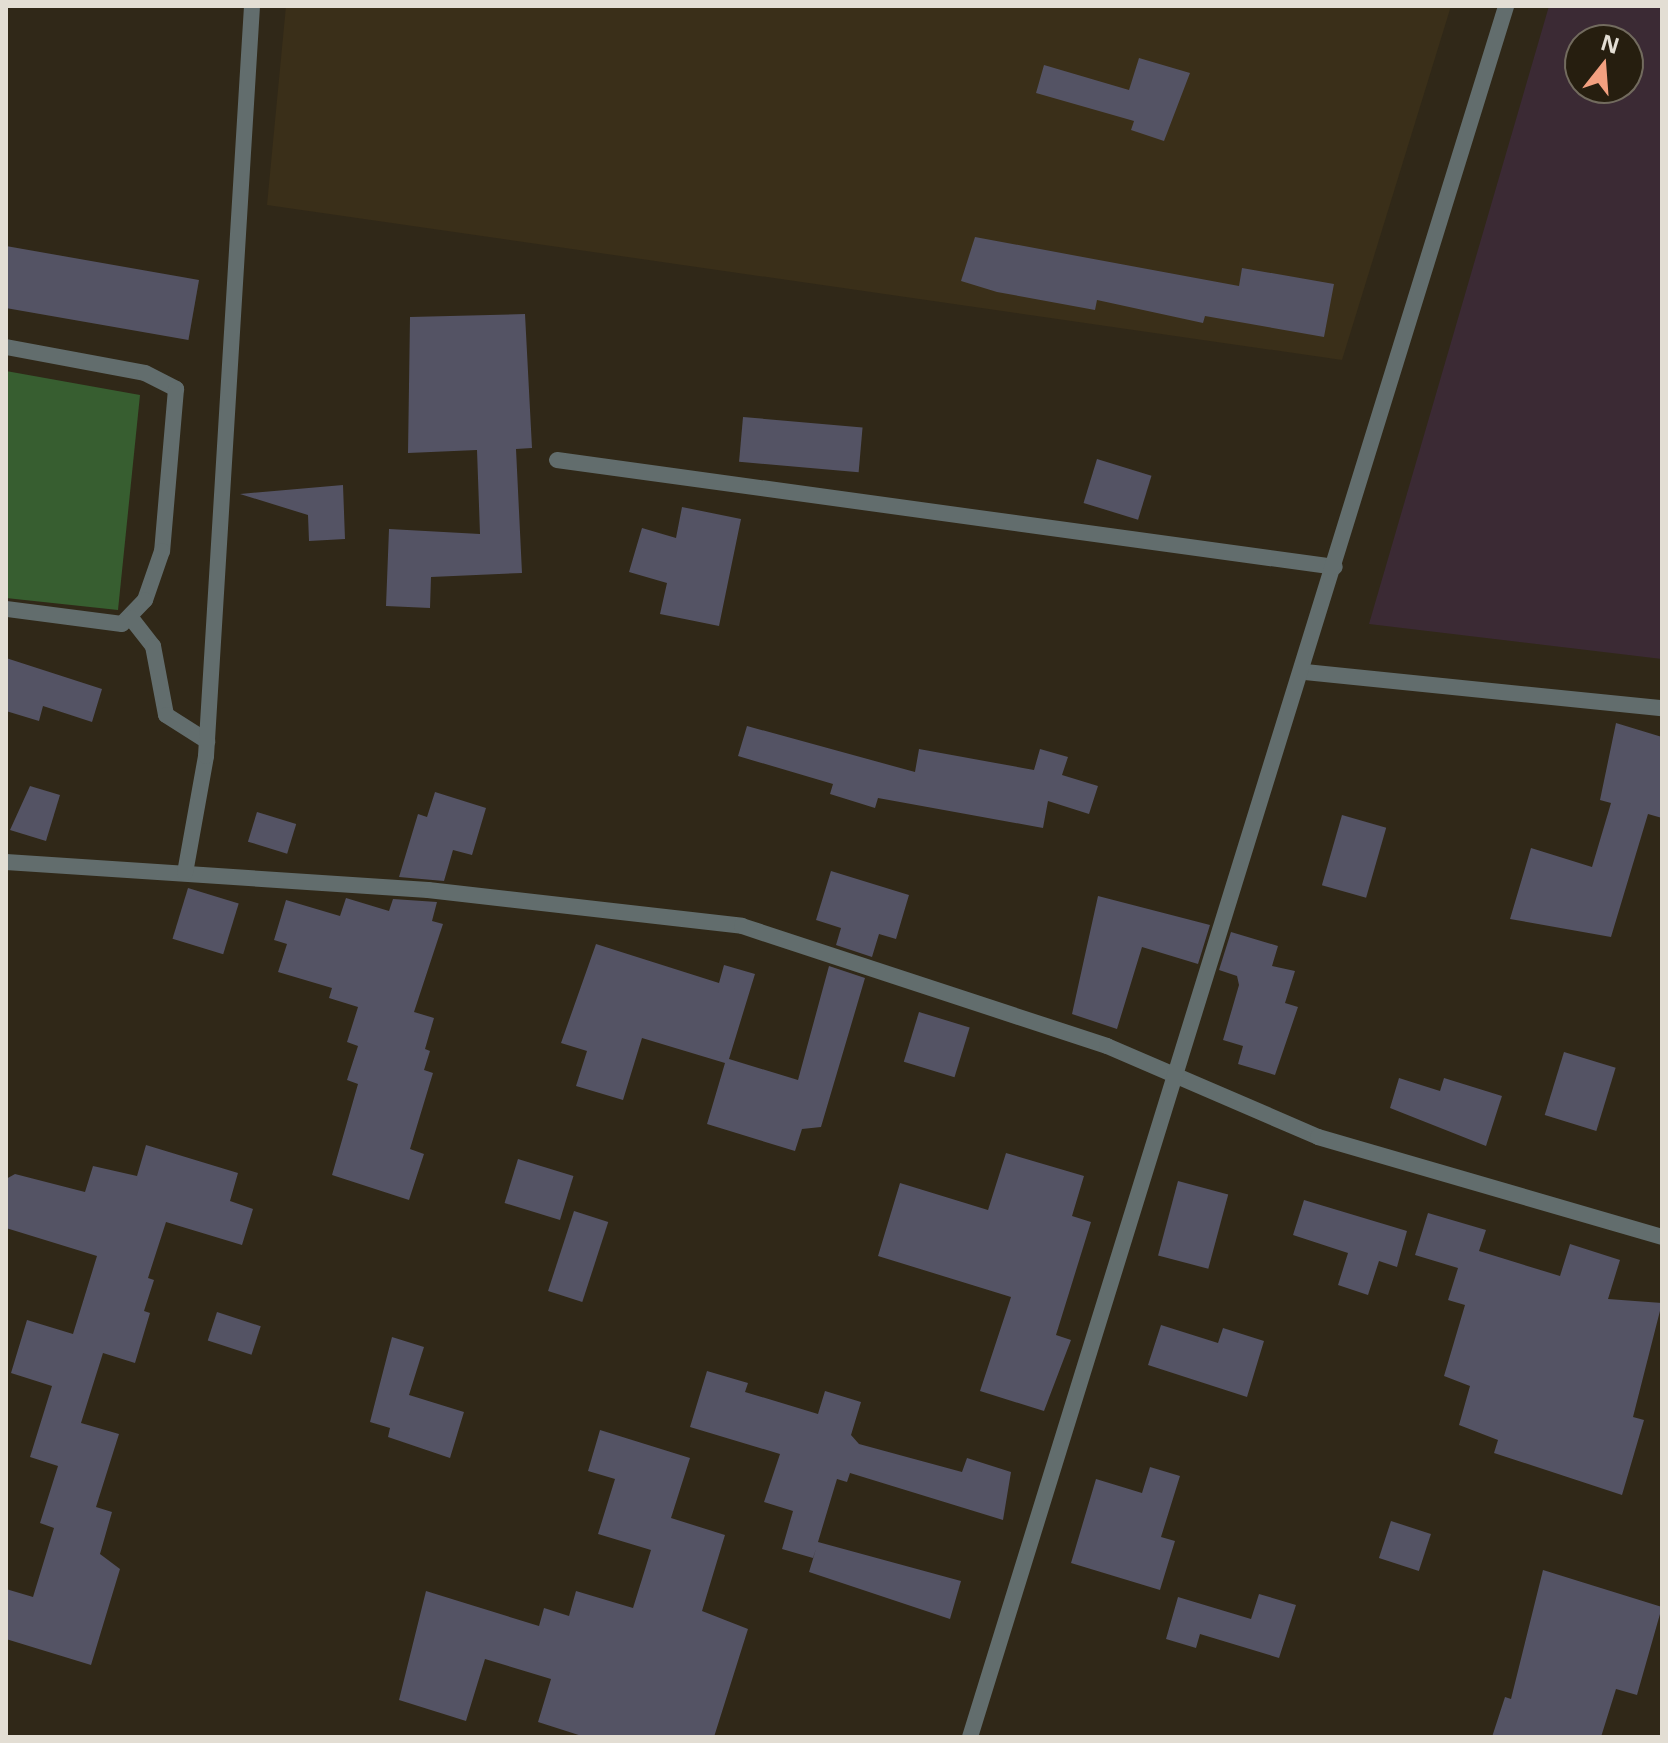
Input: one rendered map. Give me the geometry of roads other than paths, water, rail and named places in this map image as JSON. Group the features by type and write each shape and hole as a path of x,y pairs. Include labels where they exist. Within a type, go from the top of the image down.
{"street":[{"path":"185,873 207,741 252,6"},
{"path":"970,1737 1180,1076 1506,6"},
{"path":"6,347 145,373 175,387 162,551 150,591 131,618 116,624 6,609"},
{"path":"557,460 1335,567"},
{"path":"131,618 153,646 166,715 207,741"},
{"path":"1305,672 1662,708"},
{"path":"6,862 428,890 742,926 972,999 1180,1076 1321,1138 1662,1237"}]}
